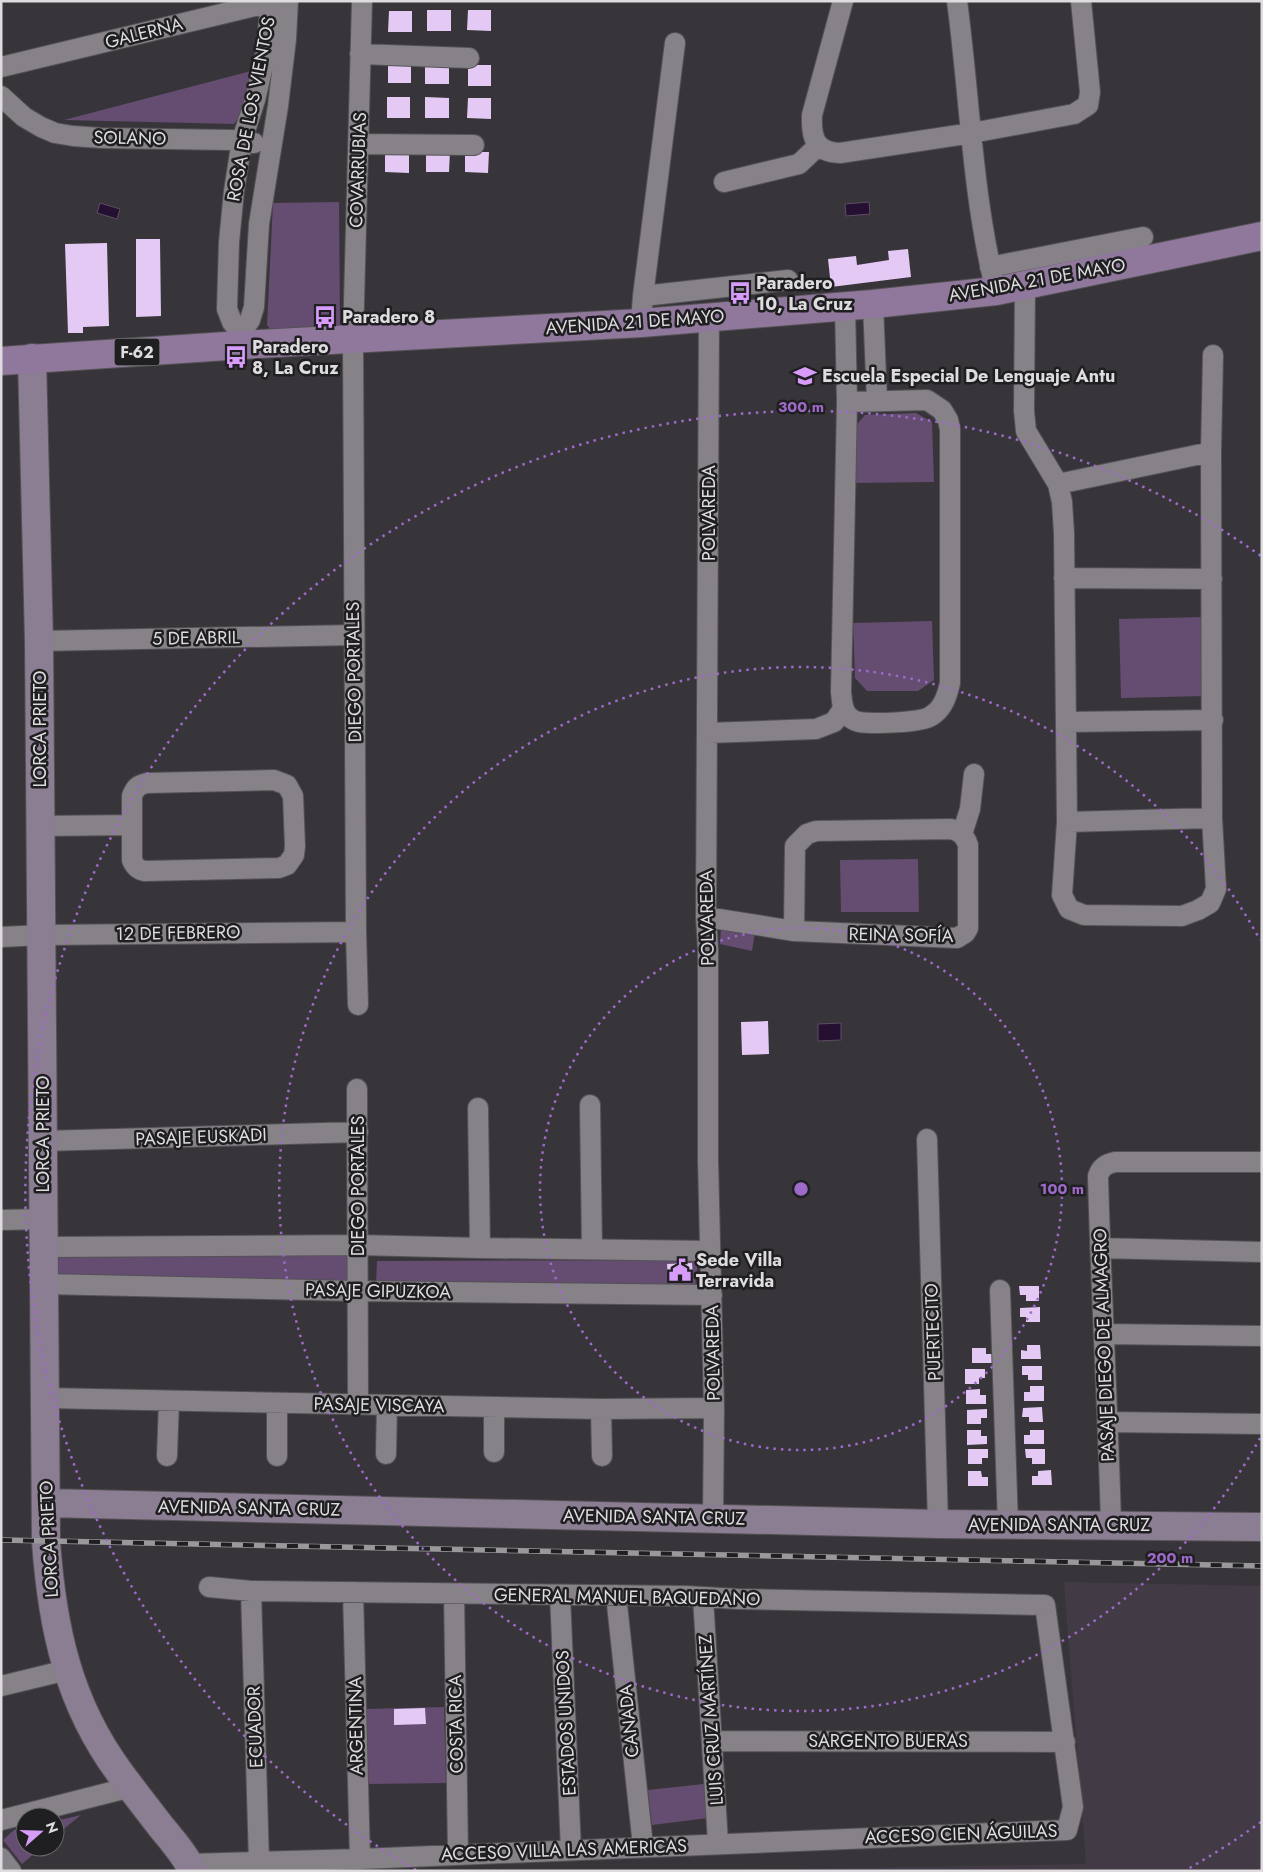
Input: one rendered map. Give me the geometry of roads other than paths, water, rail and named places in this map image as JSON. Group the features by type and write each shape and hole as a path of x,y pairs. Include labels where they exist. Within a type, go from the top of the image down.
{"main road":[{"name":"AVENIDA 21 DE MAYO","path":"242,339 353,340 642,323 873,304 993,279 1025,285 1262,236"},
{"name":"F-62","path":"1,361 242,339"},
{"name":"LORCA PRIETO","path":"32,358 39,641 46,1541 49,1583 56,1628 67,1670 83,1710 98,1740 191,1867"},
{"name":"AVENIDA SANTA CRUZ","path":"46,1503 938,1524 1262,1527"}],"street":[{"name":"GALERNA","path":"1,67 271,2 288,1"},
{"name":"ROSA DE LOS VIENTOS","path":"242,339 254,307 259,224 279,96 286,39 288,1"},
{"name":"COVARRUBIAS","path":"353,340 362,1"},
{"path":"843,1 812,115 811,132 818,146 828,152 840,153 972,133 1074,114 1088,105 1090,92 1081,1"},
{"path":"957,1 972,133 975,178 993,279 1144,237"},
{"name":"ROSA DE LOS VIENTOS","path":"242,339 232,322 228,309 229,242 242,140 255,100 266,52 271,2"},
{"path":"642,323 643,296 675,43"},
{"path":"360,54 469,58"},
{"name":"SOLANO","path":"1,96 24,117 56,133 101,138 242,140 270,146"},
{"path":"359,144 474,145"},
{"path":"724,182 800,164 818,146"},
{"path":"643,296 788,280"},
{"path":"1025,285 1024,411 1026,431 1058,484 1062,502 1064,534 1067,822 1062,895 1069,908 1084,915 1182,916 1210,904 1216,889 1212,818 1211,452 1213,355"},
{"path":"873,304 877,402"},
{"path":"845,306 847,402 841,692 843,709 848,716 857,722 919,722 931,716 939,709 946,699 950,684 950,429 948,420 942,410 927,400 847,402"},
{"name":"POLVAREDA","path":"709,317 706,917 708,949 708,1160 714,1408 713,1518"},
{"name":"DIEGO PORTALES","path":"353,340 358,1005"},
{"path":"1058,484 1211,452"},
{"path":"1064,578 1212,578"},
{"name":"5 DE ABRIL","path":"39,641 354,635"},
{"path":"708,733 816,729 834,722 843,709"},
{"path":"1066,722 1213,720"},
{"path":"794,931 795,846 800,839 816,831 951,829 958,830 962,834 970,809 974,774"},
{"path":"274,780 287,785 293,796 294,855 298,865 279,868 139,870 134,866 132,860 131,825 132,796 140,784 274,780"},
{"path":"1067,822 1212,818"},
{"path":"40,826 131,825"},
{"name":"REINA SOFÍA","path":"706,917 794,931 953,939 962,936 968,928 968,846 962,834"},
{"name":"12 DE FEBRERO","path":"1,937 356,932"},
{"name":"DIEGO PORTALES","path":"357,1089 359,1245 358,1404"},
{"path":"590,1104 592,1250"},
{"path":"478,1108 480,1248"},
{"name":"PASAJE EUSKADI","path":"43,1141 358,1132"},
{"name":"PUERTECITO","path":"927,1139 938,1524"},
{"name":"PASAJE DIEGO DE ALMAGRO","path":"1110,1525 1105,1334 1098,1176 1103,1167 1115,1162 1262,1162"},
{"path":"1,1220 44,1219"},
{"path":"44,1246 359,1245 710,1251"},
{"path":"1100,1248 1262,1252"},
{"name":"PASAJE GIPUZKOA","path":"44,1284 358,1291 712,1294"},
{"path":"1000,1290 1008,1525"},
{"path":"1105,1334 1262,1336"},
{"name":"PASAJE VISCAYA","path":"45,1398 601,1409 714,1408"},
{"path":"167,1456 169,1401"},
{"path":"277,1403 277,1456"},
{"path":"386,1454 387,1405"},
{"path":"494,1407 494,1452"},
{"path":"601,1409 602,1456"},
{"path":"1108,1422 1262,1424"},
{"name":"GENERAL MANUEL BAQUEDANO","path":"209,1587 251,1591 703,1597 1045,1605"},
{"name":"ECUADOR","path":"251,1591 259,1862"},
{"name":"ARGENTINA","path":"353,1592 360,1859"},
{"name":"COSTA RICA","path":"454,1594 458,1854"},
{"name":"ESTADOS UNIDOS","path":"560,1595 571,1850"},
{"name":"CANADA","path":"616,1596 643,1846"},
{"name":"LUIS CRUZ MARTÍNEZ","path":"703,1597 718,1843"},
{"name":"ACCESO CIEN ÁGUILAS","path":"718,1843 1067,1830 1073,1807 1045,1605"},
{"path":"1,1686 67,1670"},
{"name":"SARGENTO BUERAS","path":"712,1741 1065,1742"},
{"path":"1,1820 131,1787"},
{"name":"ACCESO VILLA LAS AMERICAS","path":"191,1867 259,1862 718,1843"},
{"path":"1,1858 11,1871"}],"railway":[{"path":"1,1540 1262,1566"}],"place":[{"name":"Paradero 10, La Cruz","path":"740,293"},
{"name":"Paradero 8","path":"325,317"},
{"name":"Paradero 8, La Cruz","path":"236,357"},
{"name":"Escuela Especial De Lenguaje Antu","path":"805,376"},
{"name":"Sede Villa Terravida","path":"680,1270"}]}
